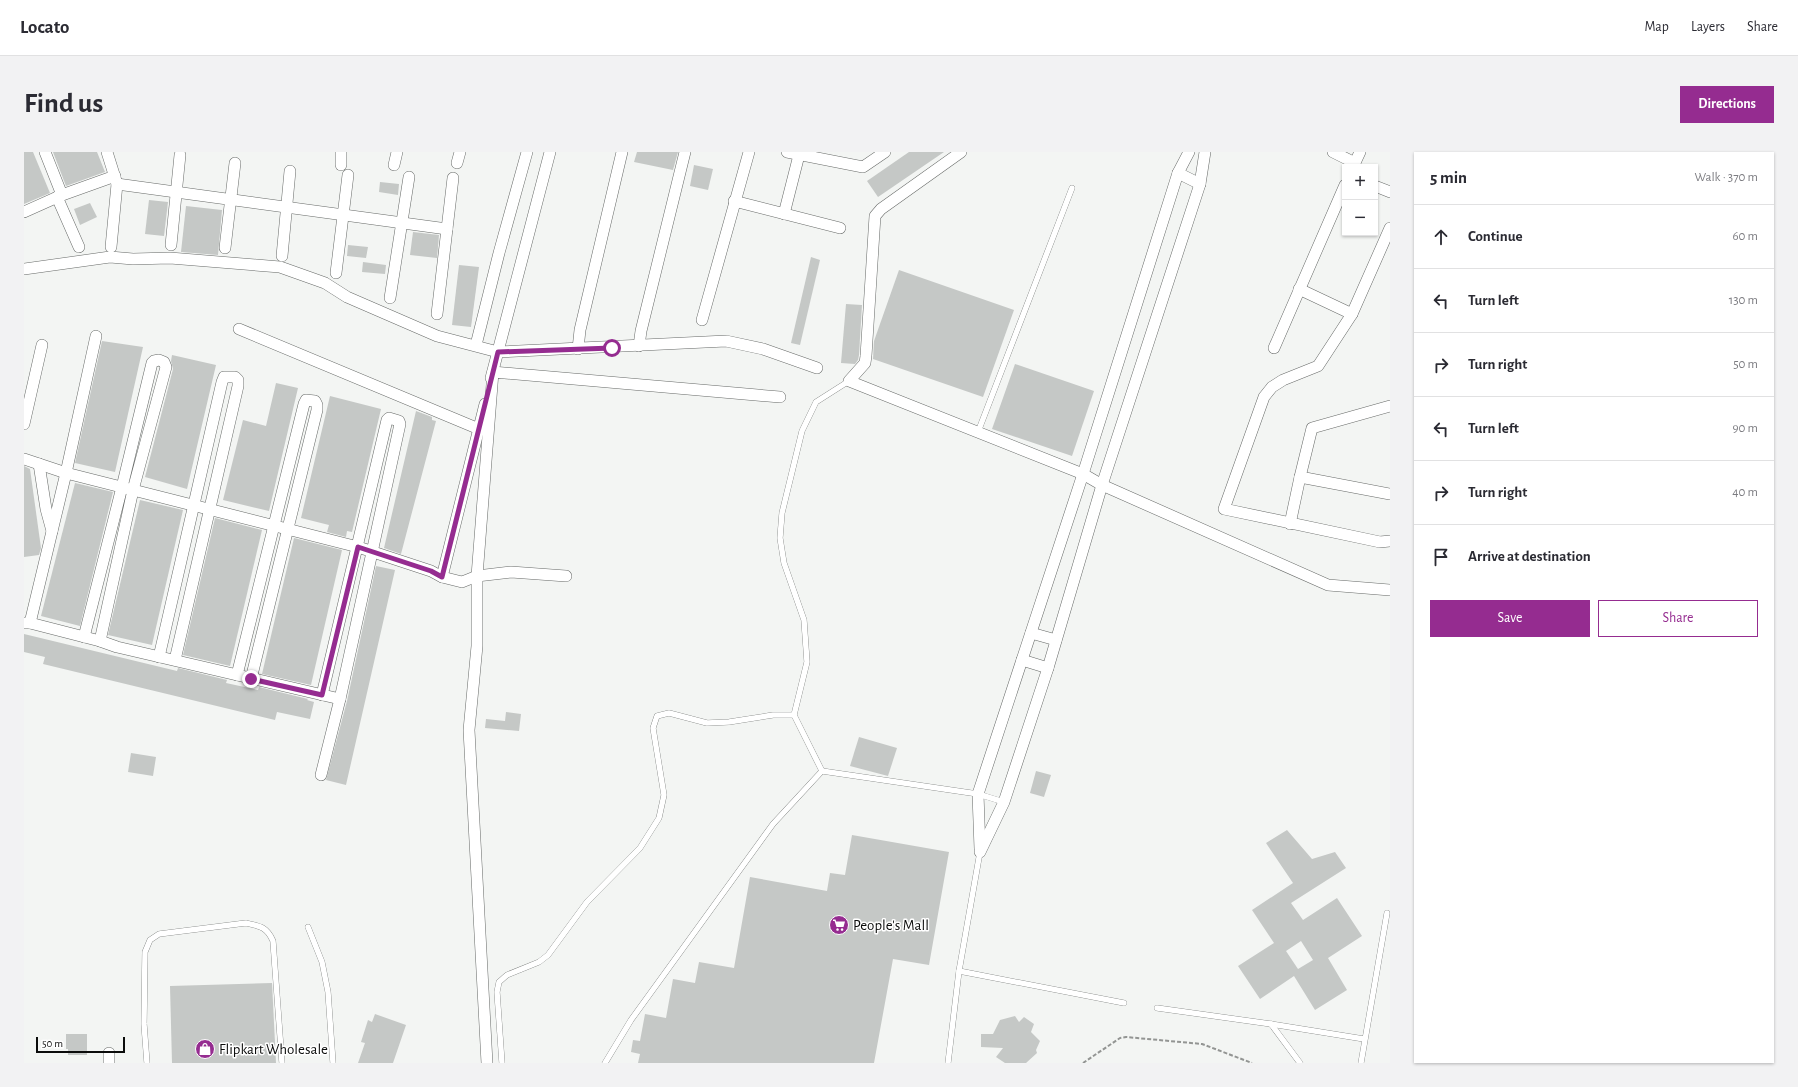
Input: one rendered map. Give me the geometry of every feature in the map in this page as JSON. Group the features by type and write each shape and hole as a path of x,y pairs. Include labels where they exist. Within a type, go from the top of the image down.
{"street":[{"path":"45,152 79,248"},
{"path":"107,152 116,180 112,248"},
{"path":"341,152 341,165"},
{"path":"394,165 397,152"},
{"path":"457,163 460,152"},
{"path":"476,345 499,253 527,152"},
{"path":"442,577 550,152"},
{"path":"578,349 580,330 622,152"},
{"path":"639,346 641,331 684,152"},
{"path":"702,320 734,201 749,152"},
{"path":"787,152 863,167 885,152"},
{"path":"863,167 868,152"},
{"path":"961,152 881,209 875,216 866,356 864,363 849,381 1083,474 1102,485 1328,585 1390,590"},
{"path":"980,852 978,794 1083,474 1178,173 1189,152"},
{"path":"980,852 1004,802 1048,668 1102,485 1200,184 1205,152"},
{"path":"1333,152 1352,164"},
{"path":"1354,164 1360,152"},
{"path":"170,244 180,155"},
{"path":"784,214 805,155"},
{"path":"225,248 235,162"},
{"path":"282,256 290,171"},
{"path":"1178,173 1200,184"},
{"path":"336,273 348,175"},
{"path":"390,298 408,177"},
{"path":"437,314 453,178"},
{"path":"24,212 60,196 116,180 177,192 231,200 447,229"},
{"path":"1378,187 1390,192"},
{"path":"1274,348 1342,192"},
{"path":"734,201 840,228"},
{"path":"1390,228 1352,314 1318,366 1283,380 1272,388 1264,397 1224,509 1380,542 1390,541"},
{"path":"24,269 110,257 132,259 170,258 280,267 325,283 347,297 437,336 498,352 726,341 763,349 817,368"},
{"path":"1299,289 1352,314"},
{"path":"239,329 479,429"},
{"path":"96,336 66,473 27,623 100,641 117,647 340,699"},
{"path":"24,424 42,345"},
{"path":"84,637 128,488 166,367 164,362 159,360 152,362 128,488 100,641"},
{"path":"493,372 780,397"},
{"path":"487,1063 469,730 477,646 477,576 493,372"},
{"path":"159,657 222,382 224,377 235,377 238,380 238,386 175,660"},
{"path":"237,675 304,404 306,400 314,401 317,405 317,410 251,679"},
{"path":"1290,524 1312,428 1390,406"},
{"path":"321,775 340,699 400,424 399,421 389,418 387,420 322,695"},
{"path":"24,459 66,473 358,547 371,553 431,571 442,577 462,582 477,576 511,572 566,576"},
{"path":"39,464 46,509 52,531"},
{"path":"1300,477 1390,494"},
{"path":"1031,633 1056,640"},
{"path":"1022,660 1048,668"}],"lane":[{"path":"978,432 1072,188"},
{"path":"822,771 794,715 807,662 804,620 784,563 780,538 782,513 802,432 816,402 849,381"},
{"path":"502,1063 497,992 498,982 507,975 539,962 548,955 587,902 640,848 659,818 664,795 653,728 657,716 669,713 707,723 729,722 772,715 794,715"},
{"path":"822,771 978,794 1004,802"},
{"path":"605,1063 631,1020 772,824 822,771"},
{"path":"948,1063 959,971 980,852"},
{"path":"1361,1063 1387,913"},
{"path":"146,1063 144,1024 145,952 150,940 159,934 246,923 258,926 269,932 273,941 282,1063"},
{"path":"308,927 322,962 328,992 333,1063"},
{"path":"959,971 1124,1003"},
{"path":"1157,1008 1364,1039"},
{"path":"1271,1024 1300,1063"}],"path":[{"path":"1083,1063 1120,1038 1126,1037 1202,1044 1252,1063"}],"building":[{"path":"24,152 33,152 50,193 24,204"},
{"path":"53,152 97,152 105,172 66,186"},
{"path":"637,152 678,152 673,170 634,162"},
{"path":"909,152 944,152 878,197 867,181"},
{"path":"694,165 713,169 708,190 690,186"},
{"path":"380,182 399,184 398,195 379,192"},
{"path":"149,200 168,202 164,236 145,234"},
{"path":"90,203 97,217 80,225 74,209"},
{"path":"186,206 222,210 218,255 181,252"},
{"path":"413,232 439,235 437,258 410,255"},
{"path":"348,245 368,247 366,258 347,256"},
{"path":"811,257 820,260 800,345 791,343"},
{"path":"363,262 386,265 385,274 362,272"},
{"path":"459,265 479,267 471,327 452,325"},
{"path":"899,270 1014,310 983,397 873,359 874,341"},
{"path":"846,304 862,305 859,355 855,364 841,363"},
{"path":"102,341 143,347 115,472 75,463"},
{"path":"172,355 216,365 187,489 145,477 173,369 171,361"},
{"path":"1015,364 1094,391 1072,456 992,429"},
{"path":"276,383 298,388 269,511 223,500 243,420 266,426"},
{"path":"330,396 381,409 352,532 347,531 346,537 327,532 329,525 301,518"},
{"path":"416,411 432,417 432,420 436,421 401,554 384,548"},
{"path":"24,466 30,469 41,548 39,555 24,557"},
{"path":"75,483 113,492 80,626 41,616"},
{"path":"140,500 183,510 152,645 108,635"},
{"path":"215,518 262,530 230,666 183,655"},
{"path":"294,538 342,550 311,685 262,674"},
{"path":"376,566 395,570 346,785 326,780 347,701"},
{"path":"24,634 177,671 178,668 227,680 226,683 258,690 259,687 308,699 307,700 314,702 310,719 277,712 275,720 43,664 45,657 24,652"},
{"path":"506,712 521,714 519,731 485,728 486,719 505,721"},
{"path":"859,737 897,748 888,776 850,766"},
{"path":"131,753 156,757 153,776 128,772"},
{"path":"1036,771 1051,775 1044,797 1030,793"},
{"path":"1287,830 1312,859 1335,852 1346,868 1291,903 1303,920 1337,898 1362,936 1328,958 1347,990 1315,1010 1294,976 1260,999 1238,966 1274,943 1252,910 1293,883 1266,843","holes":["1301,941 1313,960 1298,969 1286,951"]},
{"name":"People's Mall","path":"852,835 949,852 929,965 893,959 874,1063 638,1063 640,1054 631,1052 633,1040 640,1041 645,1014 666,1018 673,979 695,983 699,962 734,968 750,877 827,891 830,873 845,875"},
{"path":"272,983 276,1063 172,1063 170,986"},
{"path":"375,1014 406,1025 393,1063 358,1063 365,1043 361,1042 368,1020 372,1022"},
{"path":"1015,1016 1019,1022 1024,1017 1034,1024 1031,1032 1040,1041 1036,1050 1037,1053 1026,1063 1005,1063 996,1057 1003,1048 981,1047 981,1034 993,1034 1000,1020"},
{"path":"66,1034 87,1034 87,1055 68,1055 68,1049 66,1049"}],"place":[{"name":"People's Mall","path":"839,925"},
{"name":"Flipkart Wholesale","path":"205,1049"}],"route":[{"path":"251,679 322,695 358,547 371,553 431,571 442,577 498,352 612,348"}]}
